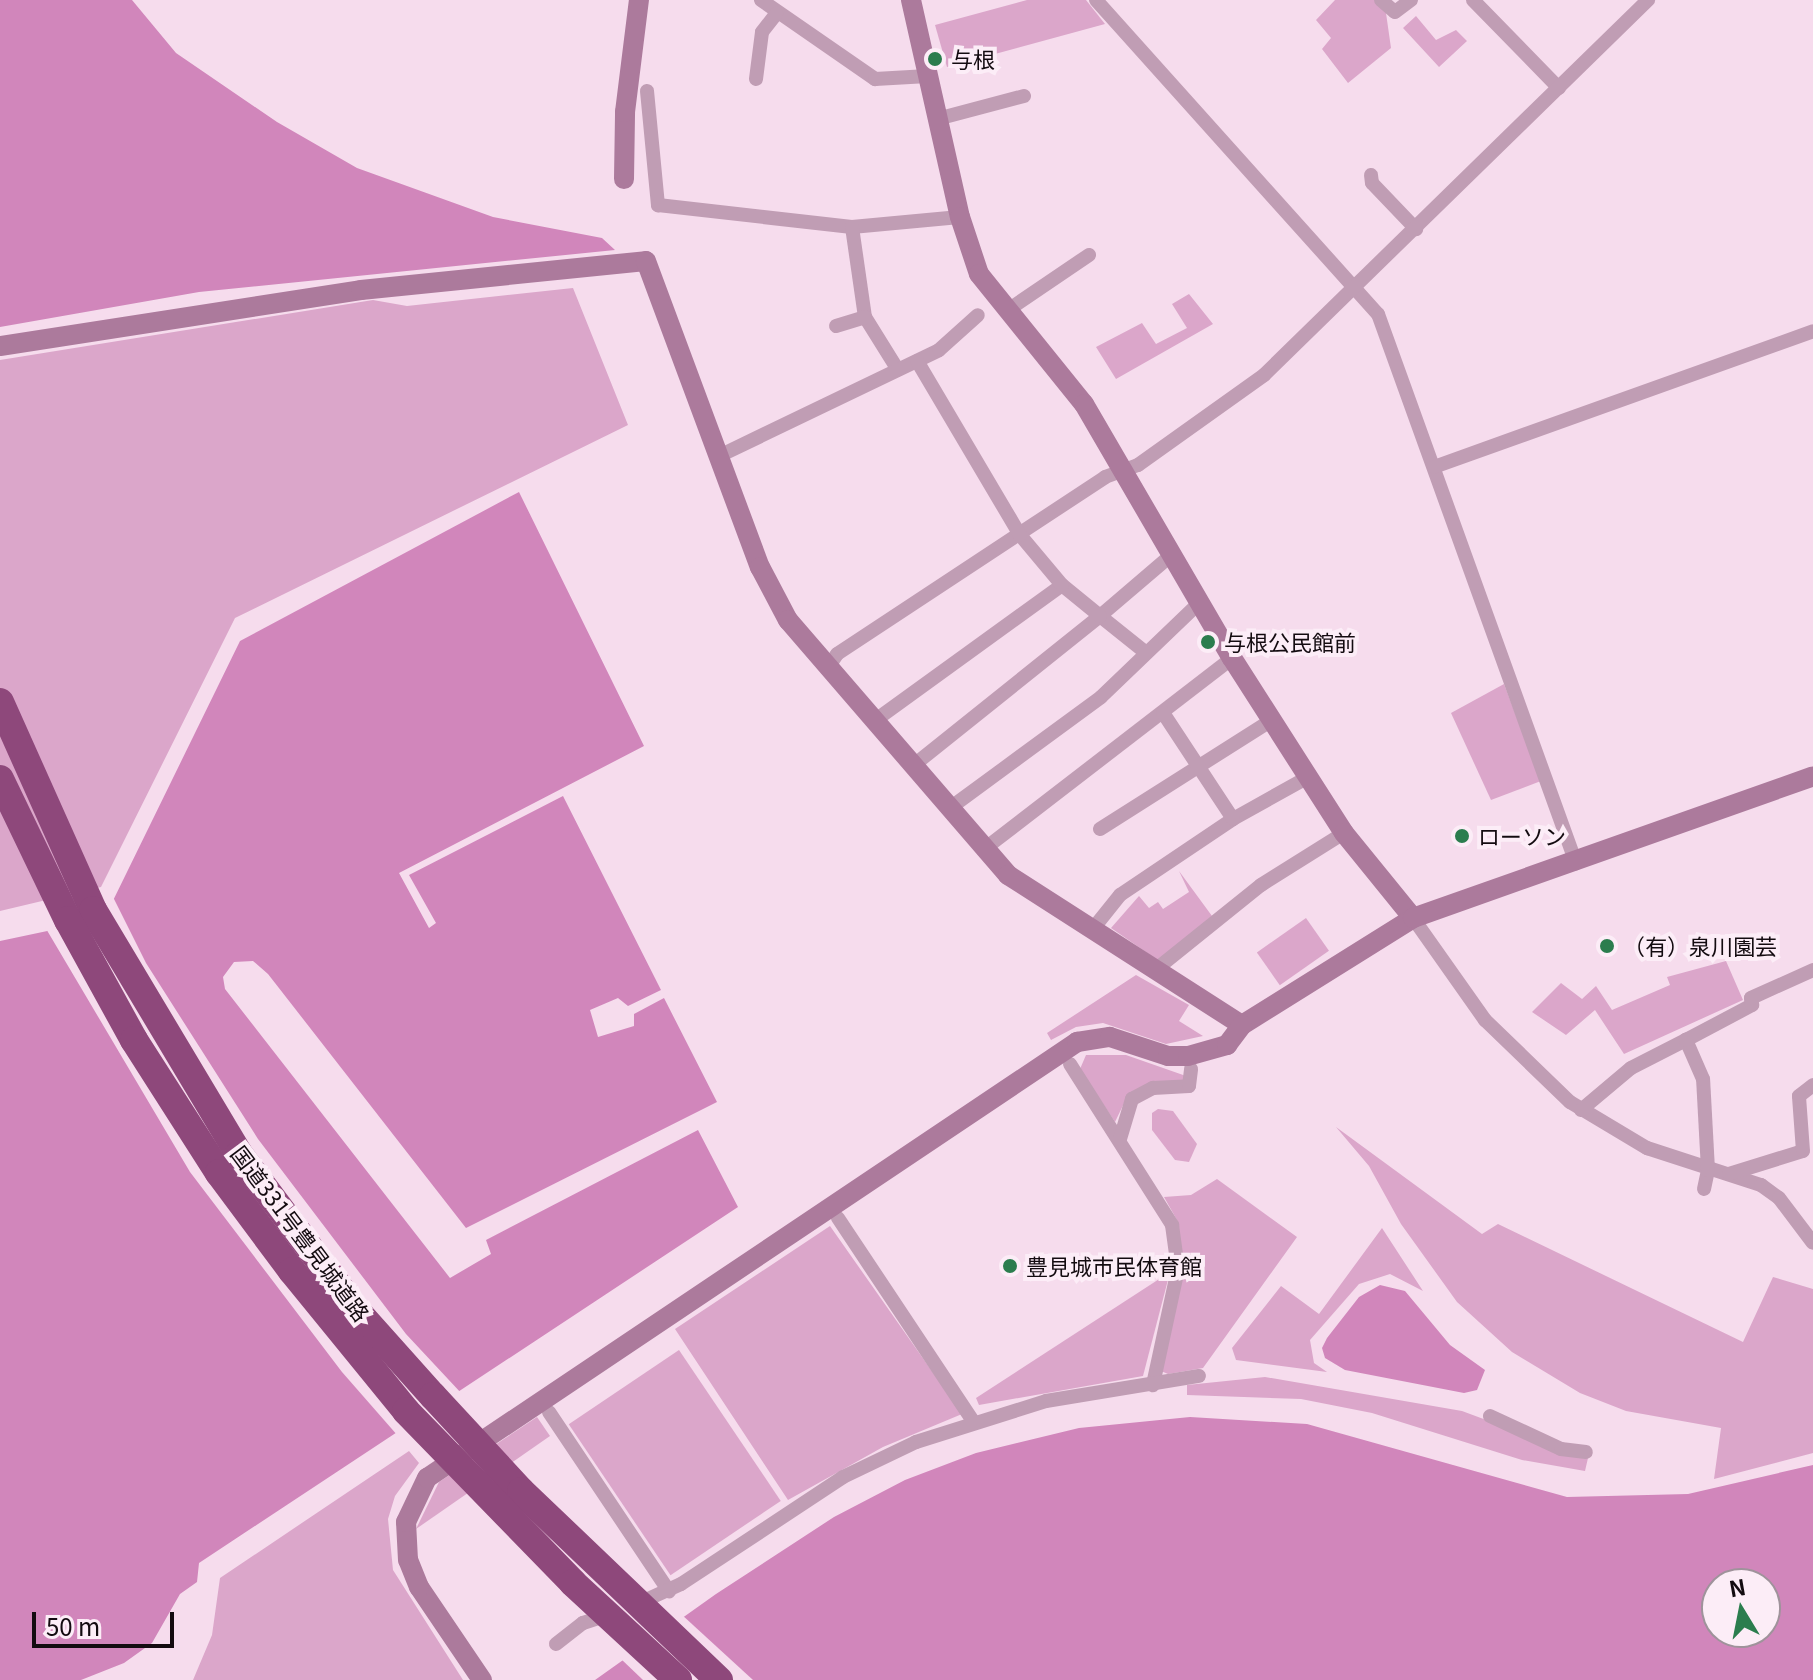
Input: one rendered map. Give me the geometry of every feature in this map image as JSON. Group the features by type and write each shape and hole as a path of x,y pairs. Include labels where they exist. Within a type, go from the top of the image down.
{"highway":[{"name":"国道331号豊見城道路","path":"0,702 93,910 239,1154 356,1310 433,1396 531,1501 719,1680"},
{"name":"国道331号豊見城道路","path":"0,779 134,1040 219,1173 292,1271 406,1411 573,1583 678,1680"}],"street":[{"path":"624,179 625,112 639,0"},
{"path":"761,0 776,14 875,79 928,76"},
{"path":"1096,0 1378,314 1576,863"},
{"path":"1381,0 1395,12 1411,0"},
{"path":"1473,0 1559,88"},
{"path":"827,669 837,654 1105,477 1124,472 1221,409 1356,287 1648,0"},
{"path":"916,5 937,119 960,217 979,274 1084,404 1169,557 1344,833 1413,918 1485,1020 1581,1110 1647,1148 1708,1170 1729,1174 1779,1198 1813,1243"},
{"path":"756,79 762,32 776,14"},
{"path":"647,91 658,205 852,227 960,217"},
{"path":"937,119 1024,96"},
{"path":"1371,175 1372,183 1416,229"},
{"path":"852,227 865,317 898,370"},
{"path":"1008,310 1089,255"},
{"path":"0,346 361,290 646,261 717,457 773,596 827,669 877,719 983,850 1008,875 1242,1025"},
{"path":"717,457 939,350 978,315"},
{"path":"836,326 865,317"},
{"path":"1434,467 1813,331"},
{"path":"917,361 1020,535 1062,585 1145,652"},
{"path":"914,765 1169,557"},
{"path":"877,719 1062,585"},
{"path":"950,808 1101,697 1198,604"},
{"path":"983,850 1232,658"},
{"path":"1163,713 1233,819"},
{"path":"1100,829 1273,719"},
{"path":"482,1680 419,1587 408,1560 406,1522 427,1478 1077,1042 1110,1037 1168,1056 1188,1056 1227,1045 1242,1025 1413,918 1576,863 1813,776"},
{"path":"1092,930 1120,895 1233,819 1308,777"},
{"path":"1154,971 1261,885 1344,833"},
{"path":"1581,1110 1631,1068 1752,1005 1751,998 1813,970"},
{"path":"1686,1040 1703,1079 1708,1170 1704,1189"},
{"path":"1070,1064 1167,1211 1177,1256 1153,1385"},
{"path":"1120,1139 1132,1099 1153,1088 1189,1086 1191,1069"},
{"path":"1729,1174 1803,1151 1799,1096 1813,1085"},
{"path":"838,1218 973,1421"},
{"path":"556,1644 583,1623 669,1591 843,1477 973,1421 1046,1401 1199,1376"},
{"path":"549,1412 669,1591"},
{"path":"1490,1416 1561,1449 1586,1452"}],"shaded area":[{"path":"0,0 132,0 176,53 277,122 357,168 493,217 602,238 615,250 199,292 0,327"},
{"path":"1027,0 1086,0 1105,24 947,67 935,25"},
{"path":"1335,0 1374,0 1386,13 1391,48 1348,83 1322,49 1331,38 1316,20"},
{"path":"1416,16 1436,40 1456,30 1467,41 1439,67 1403,28"},
{"path":"573,288 628,425 235,618 101,887 0,911 0,360 373,300 407,306"},
{"path":"1189,294 1213,324 1116,379 1096,347 1142,323 1156,344 1187,328 1172,304"},
{"path":"519,492 644,746 399,873 429,928 436,923 409,875 563,796 661,990 628,1006 618,998 590,1010 598,1037 634,1026 634,1014 664,998 717,1102 466,1228 268,974 253,961 234,962 223,977 225,989 450,1278 491,1254 486,1240 698,1130 738,1207 199,1563 197,1582 180,1594 152,1643 124,1663 81,1680 0,1680 0,941 104,919 240,641"},
{"path":"1504,684 1541,781 1491,800 1451,713"},
{"path":"1179,871 1212,916 1159,961 1111,928 1139,896 1149,908 1158,902 1163,909 1189,892"},
{"path":"1306,918 1329,951 1280,985 1257,952"},
{"path":"1726,961 1743,1000 1624,1054 1595,1010 1566,1035 1532,1012 1561,983 1582,999 1596,986 1612,1010 1670,985 1667,977"},
{"path":"1136,975 1189,1005 1179,1021 1203,1036 1166,1044 1103,1023 1076,1027 1051,1040 1047,1033"},
{"path":"1086,1055 1126,1055 1186,1076 1184,1082 1127,1097 1115,1122 1080,1069"},
{"path":"1158,1109 1173,1111 1197,1144 1189,1162 1175,1160 1152,1130 1152,1113"},
{"path":"1336,1127 1482,1234 1498,1224 1743,1342 1773,1277 1813,1289 1813,1453 1714,1479 1721,1428 1626,1411 1580,1393 1512,1352 1457,1302 1401,1224 1369,1166"},
{"path":"1217,1179 1297,1237 1203,1368 1168,1374 1161,1371 1184,1266 1177,1220 1164,1197 1191,1195"},
{"path":"830,1226 962,1414 883,1447 788,1500 675,1329"},
{"path":"1382,1228 1423,1291 1390,1274 1359,1284 1310,1340 1314,1363 1327,1372 1236,1360 1232,1348 1281,1286 1319,1314"},
{"path":"1170,1272 1143,1376 979,1405 976,1398"},
{"path":"1380,1285 1405,1291 1450,1345 1485,1370 1477,1390 1464,1393 1345,1370 1325,1358 1322,1348 1327,1338 1359,1297"},
{"path":"679,1350 781,1501 671,1575 569,1424"},
{"path":"1265,1377 1462,1411 1588,1458 1585,1471 1522,1460 1372,1413 1301,1399 1187,1395 1187,1385"},
{"path":"537,1417 550,1436 416,1529 439,1482"},
{"path":"1190,1417 1307,1424 1567,1497 1688,1494 1813,1465 1813,1680 595,1680 716,1594 834,1517 905,1480 976,1453 1079,1428"},
{"path":"409,1451 419,1463 395,1496 388,1519 393,1570 463,1680 193,1680 212,1635 220,1578"}],"pier":[{"path":"112,895 146,963 258,1139 406,1334 462,1394 398,1436 342,1372 190,1172 45,927 102,916"},
{"path":"681,1614 753,1680 643,1680 620,1658"}],"place":[{"name":"与根","path":"935,59"},
{"name":"与根公民館前","path":"1208,642"},
{"name":"ローソン","path":"1462,836"},
{"name":"（有）泉川園芸","path":"1607,946"},
{"name":"豊見城市民体育館","path":"1010,1266"}]}
